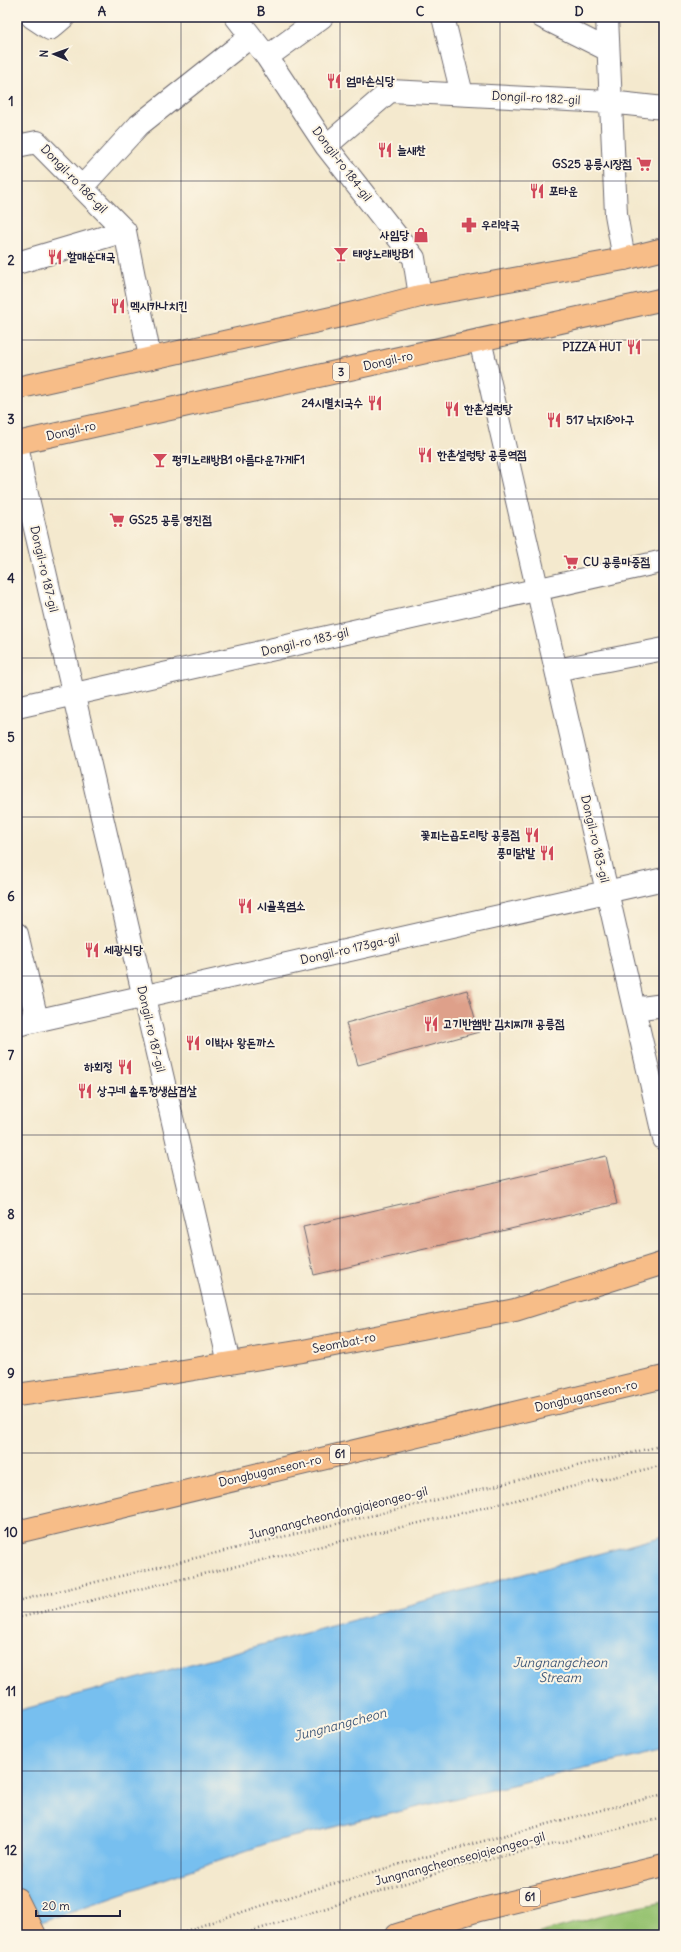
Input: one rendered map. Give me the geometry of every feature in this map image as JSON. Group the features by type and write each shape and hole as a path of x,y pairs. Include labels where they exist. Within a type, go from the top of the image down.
{"main road":[{"path":"17,388 363,311 420,296 624,258 664,249"},
{"name":"Dongil-ro","path":"17,444 664,299"},
{"name":"Seombat-ro","path":"17,1395 310,1350 515,1310 664,1263"},
{"name":"Dongbuganseon-ro","path":"17,1532 664,1377"},
{"name":"61","path":"397,1935 493,1907 664,1865"},
{"path":"17,1899 35,1935"}],"street":[{"path":"32,17 50,29 64,17"},
{"name":"Dongil-ro 184-gil","path":"236,17 267,57 326,146 414,258 420,296"},
{"path":"267,57 322,17"},
{"path":"443,17 462,94"},
{"path":"542,17 608,50"},
{"path":"607,17 609,102 616,214 624,258"},
{"path":"82,187 139,125 250,37"},
{"name":"Dongil-ro 182-gil","path":"326,146 390,91 609,102 664,108"},
{"name":"Dongil-ro 186-gil","path":"17,146 37,142 125,231"},
{"path":"17,263 125,231 150,358"},
{"name":"Dongil-ro 183-gil","path":"480,340 664,1139"},
{"name":"Dongil-ro 187-gil","path":"17,444 23,477 73,694 229,1363"},
{"path":"538,590 664,561"},
{"name":"Dongil-ro 183-gil","path":"73,694 538,590"},
{"path":"556,670 664,649"},
{"path":"17,707 73,694"},
{"name":"Dongil-ro 173ga-gil","path":"17,934 27,1022 664,878"},
{"path":"634,1009 664,1005"}],"path":[{"name":"Jungnangcheondongjajeongeo-gil","path":"17,1601 664,1445"},
{"path":"17,1618 664,1465"},
{"path":"174,1935 226,1917 380,1870 500,1836 664,1794"},
{"name":"Jungnangcheonseojajeongeo-gil","path":"240,1935 457,1867 664,1818"}],"green space":[{"path":"664,1902 664,1935 533,1935 610,1913"}],"water":[{"name":"Jungnangcheon Stream","path":"664,1536 664,1749 271,1842 17,1930 17,1711"}],"building":[{"path":"467,990 479,1032 358,1065 346,1023"},
{"path":"606,1156 617,1204 314,1275 303,1227"}],"place":[{"name":"엄마손식당","path":"334,81"},
{"name":"늘새찬","path":"385,150"},
{"name":"GS25 공릉시장점","path":"644,164"},
{"name":"포타운","path":"537,191"},
{"name":"우리약국","path":"469,225"},
{"name":"사임당","path":"421,235"},
{"name":"태양노래방B1","path":"341,254"},
{"name":"할매순대국","path":"55,257"},
{"name":"멕시카나치킨","path":"118,306"},
{"name":"PIZZA HUT","path":"634,347"},
{"name":"24시멸치국수","path":"375,403"},
{"name":"한촌설렁탕","path":"452,409"},
{"name":"517 낙지&아구","path":"554,420"},
{"name":"한촌설렁탕 공릉역점","path":"425,455"},
{"name":"펑키노래방B1 아름다운가게F1","path":"160,460"},
{"name":"GS25 공릉 영진점","path":"117,520"},
{"name":"CU 공릉마중점","path":"571,562"},
{"name":"꽃피는곱도리탕 공릉점","path":"532,835"},
{"name":"풍미닭발","path":"547,853"},
{"name":"시골흑염소","path":"245,906"},
{"name":"세광식당","path":"92,950"},
{"name":"고기반햄반 김치찌개 공릉점","path":"431,1024"},
{"name":"이박사 왕돈까스","path":"193,1043"},
{"name":"하회정","path":"125,1067"},
{"name":"상구네 솥뚜껑생삼겹살","path":"85,1091"}],"water label":[{"name":"Jungnangcheon","path":"340,1724"}]}
